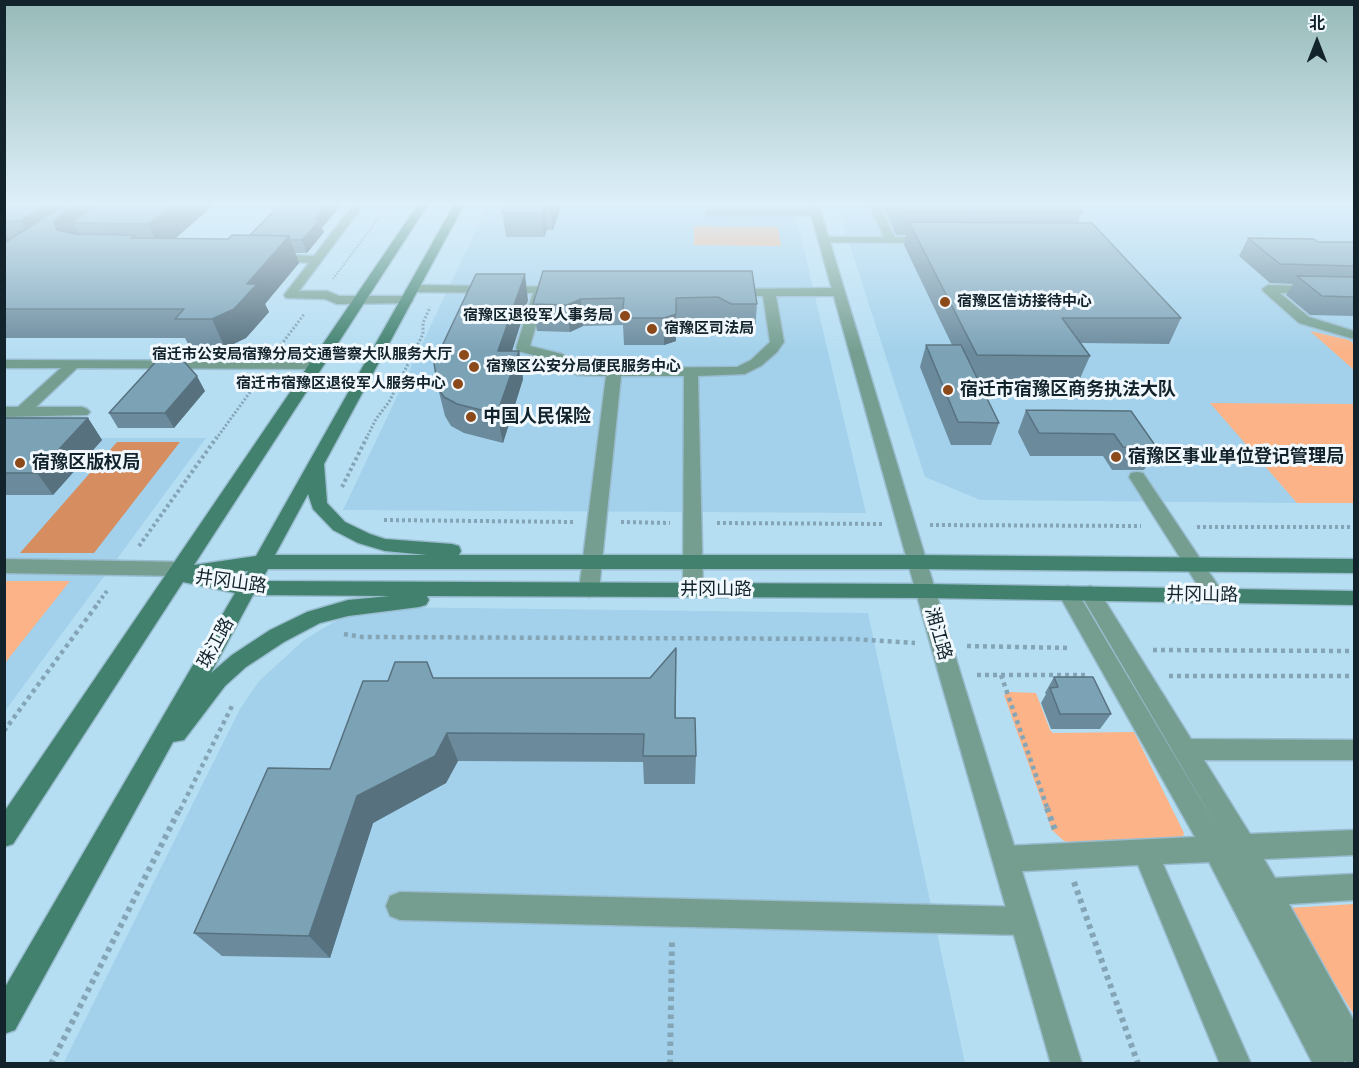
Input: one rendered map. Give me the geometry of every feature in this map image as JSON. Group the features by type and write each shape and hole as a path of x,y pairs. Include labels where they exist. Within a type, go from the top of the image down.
{"street":[{"path":"323,253 290,295 320,295 337,300 360,300 410,294 574,291"},
{"path":"4,835 391,253"},
{"name":"珠江路","path":"4,1019 262,562 433,253"},
{"name":"湘江路","path":"828,253 941,645 1066,1064"},
{"path":"261,256 318,260"},
{"path":"1354,290 1268,289 1304,320 1354,335"},
{"path":"540,290 523,348 557,357 582,372 740,371 756,363 777,342 769,292"},
{"path":"722,292 839,292"},
{"path":"4,363 317,365"},
{"path":"22,412 74,364"},
{"path":"138,782 217,681 239,661 277,636 314,617 348,608 388,602 581,590 584,562 597,522 614,372"},
{"path":"691,372 693,590"},
{"path":"4,412 82,412"},
{"path":"318,461 316,492 319,505 339,526 364,539 385,546 584,562"},
{"path":"1137,477 1214,595"},
{"name":"井冈山路","path":"179,572 262,562 918,562 1354,566"},
{"path":"4,566 124,568 179,572"},
{"name":"井冈山路","path":"179,572 247,588 926,591 1354,598"},
{"path":"1079,593 1100,649 1216,849 1254,892 1354,1050"},
{"path":"1079,593 1125,650 1244,848 1254,892 1330,1064"},
{"path":"1185,749 1354,750"},
{"path":"1005,859 1354,842"},
{"path":"1145,852 1236,1064"},
{"path":"1254,892 1354,887"},
{"path":"400,906 1023,921"}],"path":[{"path":"4,731 124,568 269,365 275,353 352,253"},
{"path":"339,526 384,520 1354,528"},
{"path":"340,633 362,637 854,639 941,645 1100,649"},
{"path":"1125,650 1354,651"},
{"path":"670,1064 672,912"}],"shaded area":[{"path":"465,253 805,253 866,513 343,510"},
{"path":"852,253 1354,253 1354,482 1279,482 1297,503 980,500 925,477"},
{"path":"1310,331 1349,340 1354,344 1354,370"},
{"path":"1210,403 1354,404 1354,503 1297,503"},
{"path":"5,438 206,438 5,711"},
{"path":"117,442 180,442 94,553 20,553"},
{"path":"4,581 70,581 5,663"},
{"path":"383,607 868,613 965,1063 63,1064 240,709 259,681 304,640 332,623 359,611"},
{"path":"1009,692 1036,693 1053,733 1134,732 1184,833 1182,839 1073,843 1064,841 1052,830 1004,695"},
{"path":"1354,904 1354,1015 1289,908"}],"building":[{"path":"4,253 274,253 247,284 257,284 234,309 212,319 175,319 184,309 4,309"},
{"path":"925,253 1120,253 1181,318 1062,318 1090,356 977,355"},
{"path":"1266,253 1354,253 1354,266 1280,264"},
{"path":"543,271 752,271 757,304 731,304 718,297 676,298 676,314 664,318 622,318 624,298 581,299 567,305 533,304"},
{"path":"476,274 525,274 498,351 519,351 497,414 457,404 444,397 438,388 434,363"},
{"path":"1297,276 1354,277 1354,297 1322,296"},
{"path":"926,345 961,345 999,423 958,422"},
{"path":"161,356 179,356 197,376 165,413 109,413"},
{"path":"1026,410 1131,411 1157,448 1123,447 1114,434 1039,433"},
{"path":"4,418 88,418 37,473 4,473"},
{"path":"676,648 675,718 695,718 696,756 643,756 644,734 447,733 435,756 357,796 309,936 194,933 268,768 330,769 363,681 388,681 395,662 427,662 433,678 650,678"},
{"path":"1054,677 1093,677 1111,714 1060,714 1050,688 1058,687"}],"place":[{"name":"宿豫区信访接待中心","path":"945,302"},
{"name":"宿豫区退役军人事务局","path":"625,316"},
{"name":"宿豫区司法局","path":"652,329"},
{"name":"宿迁市公安局宿豫分局交通警察大队服务大厅","path":"464,355"},
{"name":"宿豫区公安分局便民服务中心","path":"474,367"},
{"name":"宿迁市宿豫区退役军人服务中心","path":"458,384"},
{"name":"宿迁市宿豫区商务执法大队","path":"948,390"},
{"name":"中国人民保险","path":"471,417"},
{"name":"宿豫区事业单位登记管理局","path":"1116,457"},
{"name":"宿豫区版权局","path":"20,463"}]}
